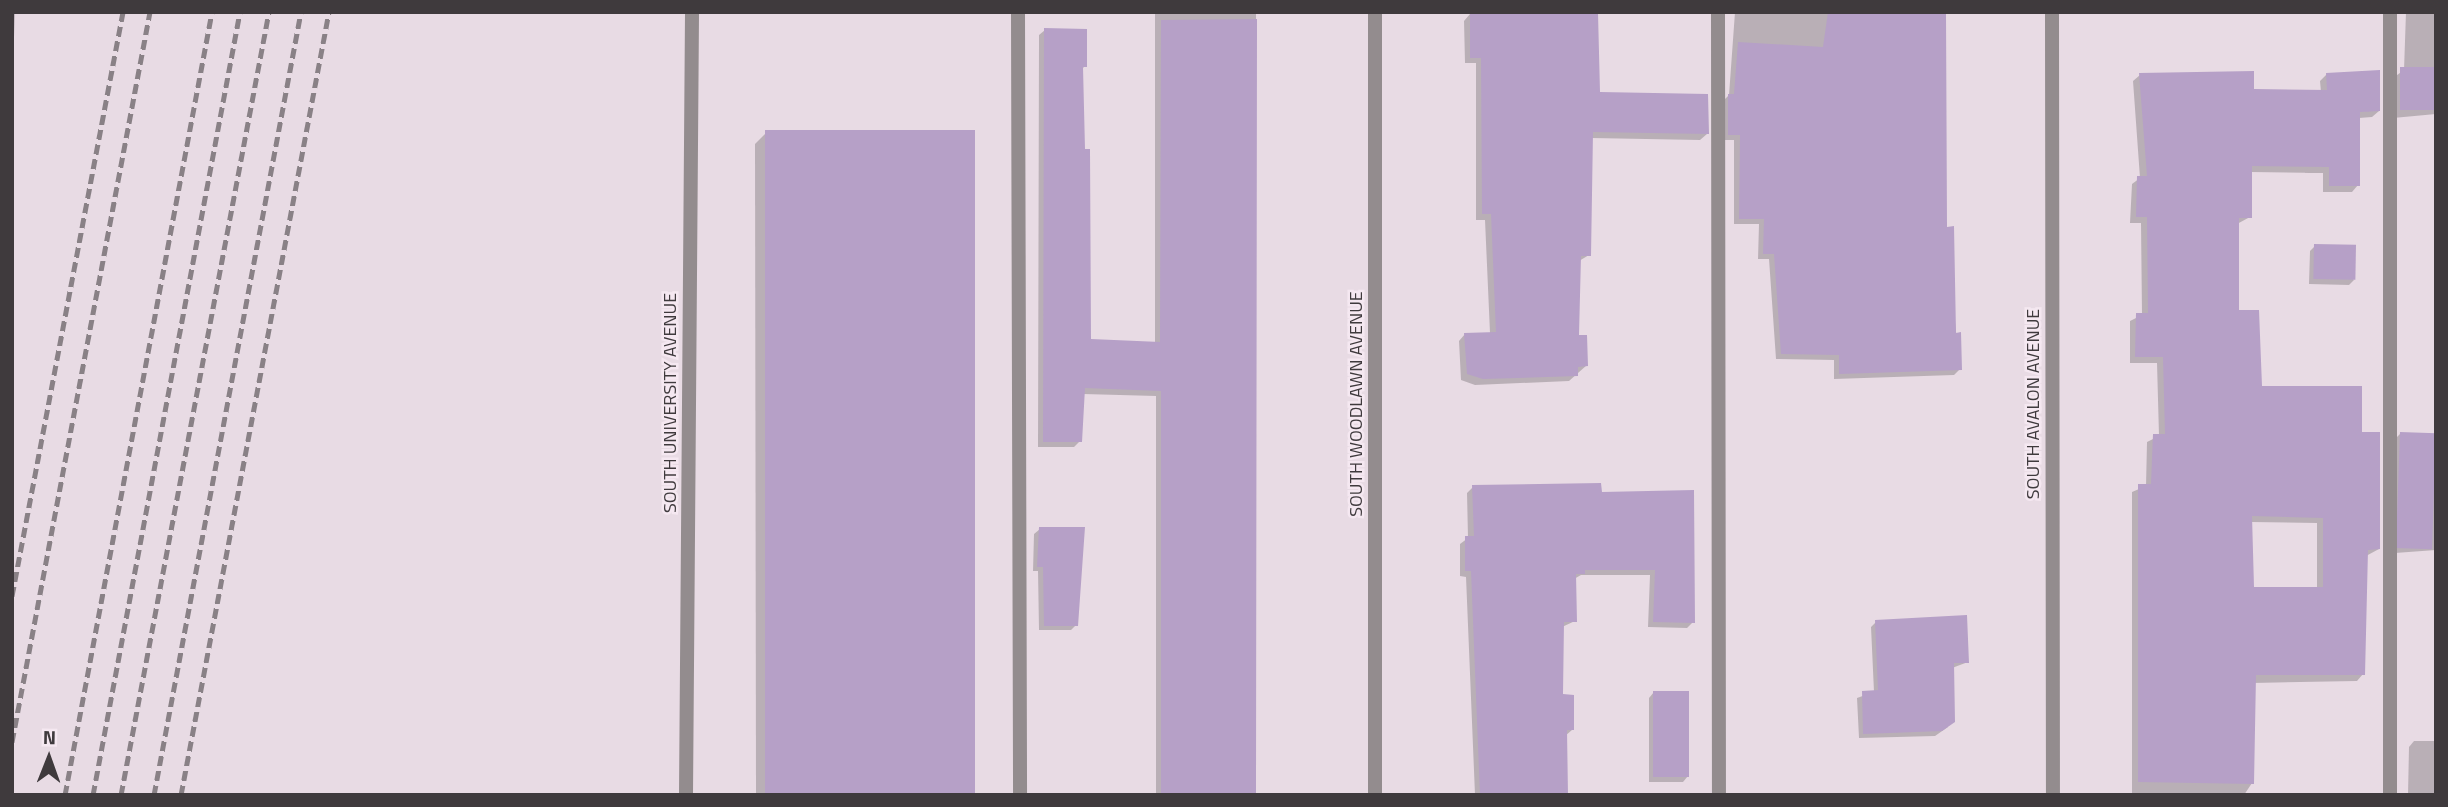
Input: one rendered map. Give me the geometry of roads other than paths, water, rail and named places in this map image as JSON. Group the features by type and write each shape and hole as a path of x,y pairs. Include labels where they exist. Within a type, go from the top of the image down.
{"street":[{"name":"SOUTH UNIVERSITY AVENUE","path":"686,795 692,12"},
{"path":"1018,12 1020,795"},
{"name":"SOUTH WOODLAWN AVENUE","path":"1375,12 1375,795"},
{"path":"1718,12 1719,795"},
{"name":"SOUTH AVALON AVENUE","path":"2052,12 2053,795"},
{"path":"2390,12 2390,795"}],"railway":[{"path":"12,596 123,12"},
{"path":"12,742 150,12"},
{"path":"65,795 212,12"},
{"path":"93,795 240,12"},
{"path":"121,795 269,12"},
{"path":"154,795 301,12"},
{"path":"181,795 329,12"}]}
